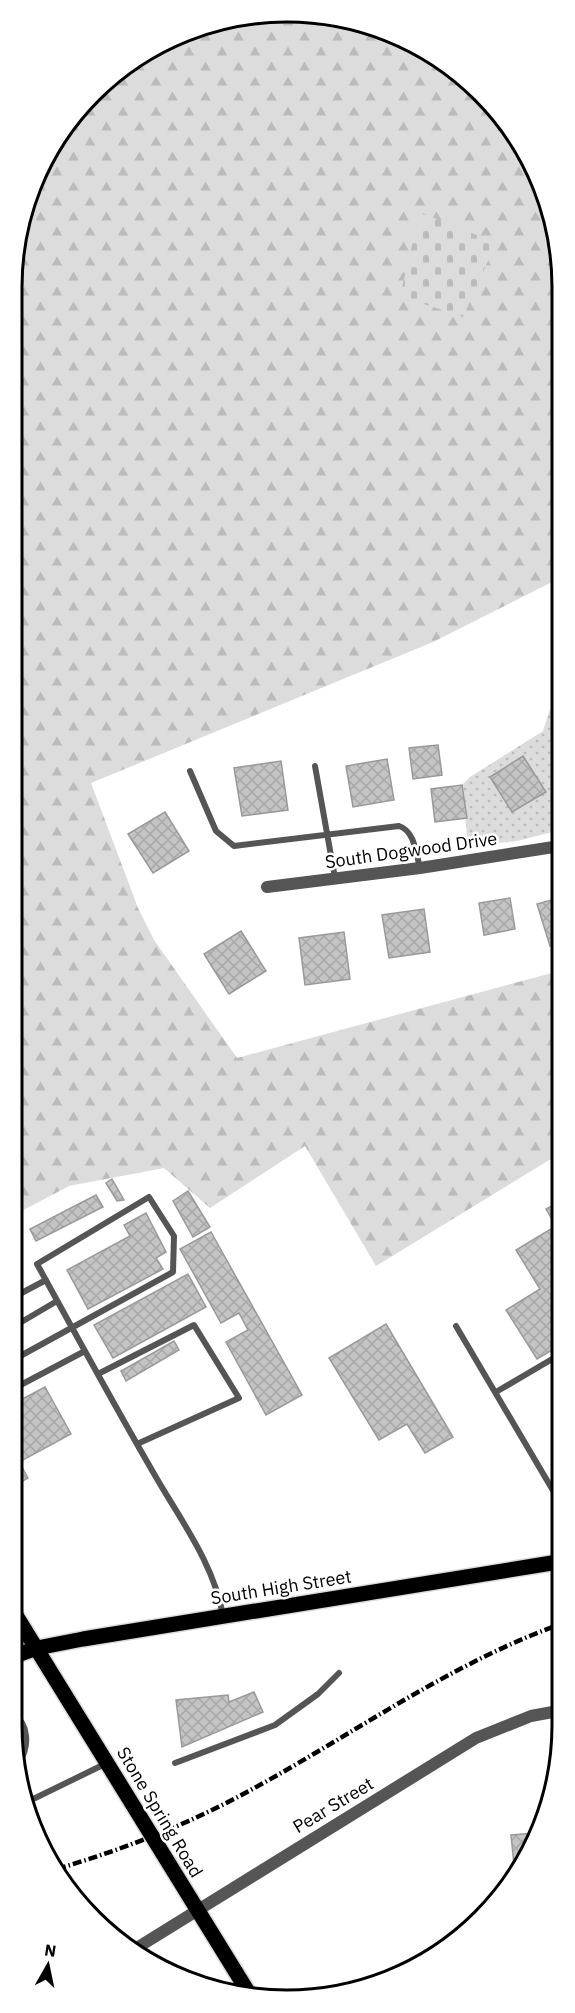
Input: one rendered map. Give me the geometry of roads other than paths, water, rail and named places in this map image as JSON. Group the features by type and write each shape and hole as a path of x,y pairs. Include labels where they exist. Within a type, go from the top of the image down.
{"main road":[{"name":"South High Street","path":"22,1653 37,1648 223,1616 552,1563"},
{"name":"Stone Spring Road","path":"22,1625 245,1987"},
{"path":"22,1646 37,1648"}],"street":[{"name":"South Dogwood Drive","path":"267,887 420,868 552,847"},
{"name":"Pear Street","path":"140,1946 476,1738 531,1716 552,1712"}],"lane":[{"path":"315,765 335,878"},
{"path":"190,771 216,831 231,845 388,826 405,828 411,837 420,868"},
{"path":"22,1355 72,1327 173,1272 174,1236 149,1197 36,1264 46,1280 57,1301 72,1327 137,1444 208,1568 223,1616"},
{"path":"22,1293 46,1280"},
{"path":"22,1322 57,1301"},
{"path":"98,1374 194,1325 239,1398 137,1444"},
{"path":"456,1326 552,1489"},
{"path":"22,1384 85,1351"},
{"path":"496,1392 552,1359"},
{"path":"175,1763 274,1725 318,1694 339,1672"},
{"path":"22,1719 27,1734 24,1753"},
{"path":"33,1799 107,1763"}],"railway":[{"path":"63,1867 145,1839 209,1812 271,1779 431,1685 472,1663 552,1628"}]}
